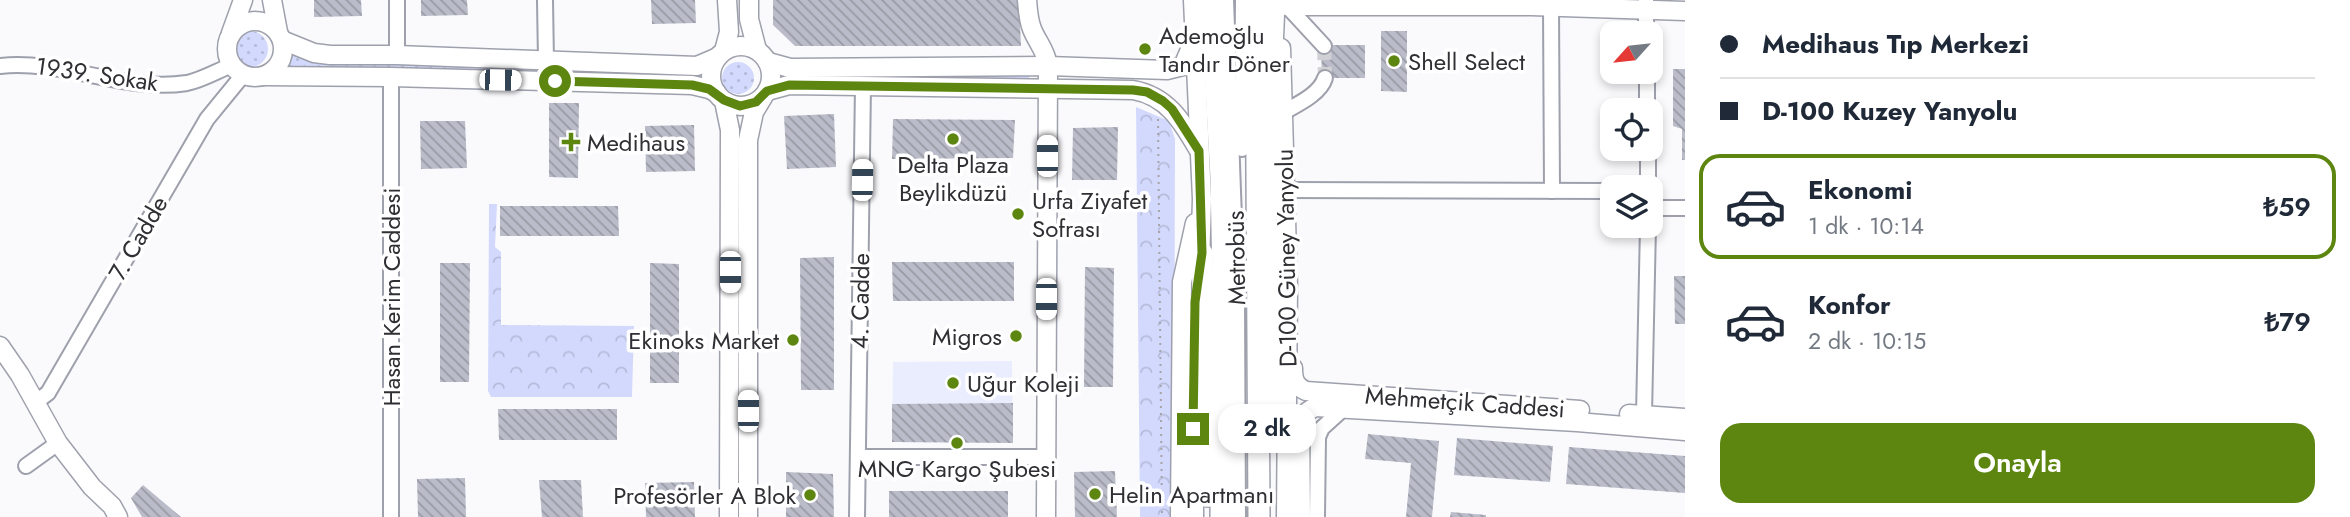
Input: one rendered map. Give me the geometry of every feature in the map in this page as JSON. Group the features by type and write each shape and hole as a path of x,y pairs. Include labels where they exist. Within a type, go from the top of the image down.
{"highway":[{"path":"1212,0 1221,177 1224,330 1221,517"},
{"path":"1256,515 1273,2"},
{"path":"1202,253 1209,517"}],"main road":[{"path":"243,0 227,51 237,70 255,78 391,77 692,85 709,89 740,106 756,102 765,94 789,85 1133,90 1147,92 1163,101 1180,120 1199,151"},
{"path":"264,76 272,72 283,58 272,0"},
{"path":"727,0 729,32 711,74 730,130 729,517"},
{"path":"748,517 748,140 754,112 771,77 749,19 749,0"},
{"path":"1027,0 1032,31 1042,45 1048,66 1046,517"},
{"path":"1193,0 1202,199 1202,253 1194,327 1194,517"},
{"path":"1273,2 1646,5 1685,11"},
{"name":"D-100 Güney Yanyolu","path":"1273,2 1282,60 1284,112 1288,338 1286,517"},
{"path":"230,36 243,23 253,21 271,25 280,36 314,53 330,55 697,66 741,46 790,68 1048,66 1176,69 1183,66 1188,59 1194,38"},
{"path":"1180,517 1182,282 1202,199"},
{"name":"Mehmetçik Caddesi","path":"1288,338 1292,346 1293,379 1297,387 1306,391 1644,421 1685,431"},
{"path":"0,346 36,402 58,443 92,487 112,506 118,517"},
{"path":"1301,517 1302,417 1315,407 1337,408"},
{"name":"Mehmetçik Caddesi","path":"1337,408 1644,421 1685,418"},
{"path":"92,487 105,517"}],"street":[{"path":"397,0 397,55"},
{"path":"545,0 546,61"},
{"name":"Metrobüs","path":"1227,0 1238,313 1238,517"},
{"name":"Metrobüs","path":"1243,0 1242,193 1256,515"},
{"path":"1273,2 1324,46"},
{"path":"1551,6 1552,191"},
{"name":"1939. Sokak","path":"0,66 30,64 162,84 187,83 237,70"},
{"name":"7. Cadde","path":"36,402 48,393 237,70"},
{"name":"Hasan Kerim Caddesi","path":"391,77 391,517"},
{"path":"1284,112 1315,92 1323,85 1325,78"},
{"name":"4. Cadde","path":"857,517 863,85"},
{"path":"1285,190 1600,191"},
{"path":"1663,208 1685,208"},
{"path":"1644,421 1648,238"},
{"path":"1317,517 1318,437 1337,408"},
{"path":"26,466 58,443"},
{"path":"858,457 1045,457"}],"path":[{"path":"1162,517 1158,110 1163,101"}],"shaded area":[{"name":"Uğur Koleji","path":"1012,361 1013,443 892,442 893,362"}],"green space":[{"path":"250,31 263,36 268,49 263,62 250,67 237,62 232,49 237,36"},
{"path":"290,48 320,63 594,66 689,72 689,78 284,69"},
{"path":"738,62 749,67 754,78 749,89 738,94 727,89 722,78 727,67"},
{"path":"1029,73 1029,80 792,81 793,74"},
{"path":"1136,107 1169,121 1175,139 1174,517 1140,517"},
{"path":"489,204 497,204 495,247 501,252 501,325 634,326 632,397 491,397 488,391"}],"building":[{"path":"314,0 361,0 362,16 314,17"},
{"path":"421,0 467,0 468,15 421,16"},
{"path":"651,0 695,0 696,23 652,24"},
{"path":"773,0 1019,0 1021,46 795,46 773,25"},
{"path":"1381,31 1407,31 1407,92 1381,91"},
{"path":"1321,45 1365,45 1365,78 1322,78"},
{"path":"1673,69 1685,69 1685,160 1682,160 1682,129 1673,126"},
{"path":"549,103 579,103 578,178 549,177"},
{"path":"834,114 836,167 787,169 784,116"},
{"name":"Delta Plaza Beylikdüzü","path":"893,119 1015,120 1013,158 892,159"},
{"path":"420,121 465,121 467,168 421,169"},
{"path":"694,125 695,171 646,172 645,126"},
{"path":"1118,127 1117,180 1072,180 1073,128"},
{"path":"500,206 618,206 619,236 500,236"},
{"path":"834,257 834,390 801,390 800,258"},
{"path":"892,262 1014,262 1014,301 893,301"},
{"path":"440,263 470,263 469,382 440,382"},
{"path":"650,263 679,264 679,383 650,383"},
{"path":"1085,267 1114,268 1113,387 1084,387"},
{"path":"1674,276 1685,276 1685,324 1675,324"},
{"path":"1013,403 1013,443 892,442 892,404"},
{"path":"498,409 617,409 617,440 499,440"},
{"path":"1368,434 1439,441 1432,517 1406,517 1411,463 1365,459"},
{"path":"1457,438 1553,446 1550,482 1454,475"},
{"path":"1569,447 1685,456 1685,493 1566,484"},
{"name":"Helin Apartmanı","path":"1115,471 1117,517 1075,517 1074,472"},
{"name":"Profesörler A Blok","path":"786,472 833,474 834,517 786,517"},
{"path":"465,478 466,517 418,517 417,479"},
{"path":"539,480 581,480 583,517 542,517"},
{"path":"694,482 695,517 646,517 645,483"},
{"path":"143,485 181,517 142,517 131,498"},
{"path":"889,491 1008,491 1008,517 889,517"},
{"path":"1451,512 1486,515 1486,517 1450,517"}],"tunnel":[{"path":"1324,46 1325,78"}],"place":[{"name":"Ademoğlu Tandır Döner","path":"1145,49"},
{"name":"Shell Select","path":"1394,61"},
{"name":"Delta Plaza Beylikdüzü","path":"953,139"},
{"name":"Medihaus","path":"571,142"},
{"name":"Urfa Ziyafet Sofrası","path":"1018,214"},
{"name":"Migros","path":"1016,336"},
{"name":"Ekinoks Market","path":"793,340"},
{"name":"Uğur Koleji","path":"953,383"},
{"name":"MNG Kargo Şubesi","path":"957,443"},
{"name":"Helin Apartmanı","path":"1095,494"},
{"name":"Profesörler A Blok","path":"810,495"}],"route":[{"path":"555,81 692,85 709,89 731,104 740,106 756,102 767,91 789,85 1147,92 1172,109 1199,151 1202,253 1195,302 1193,429"}]}
